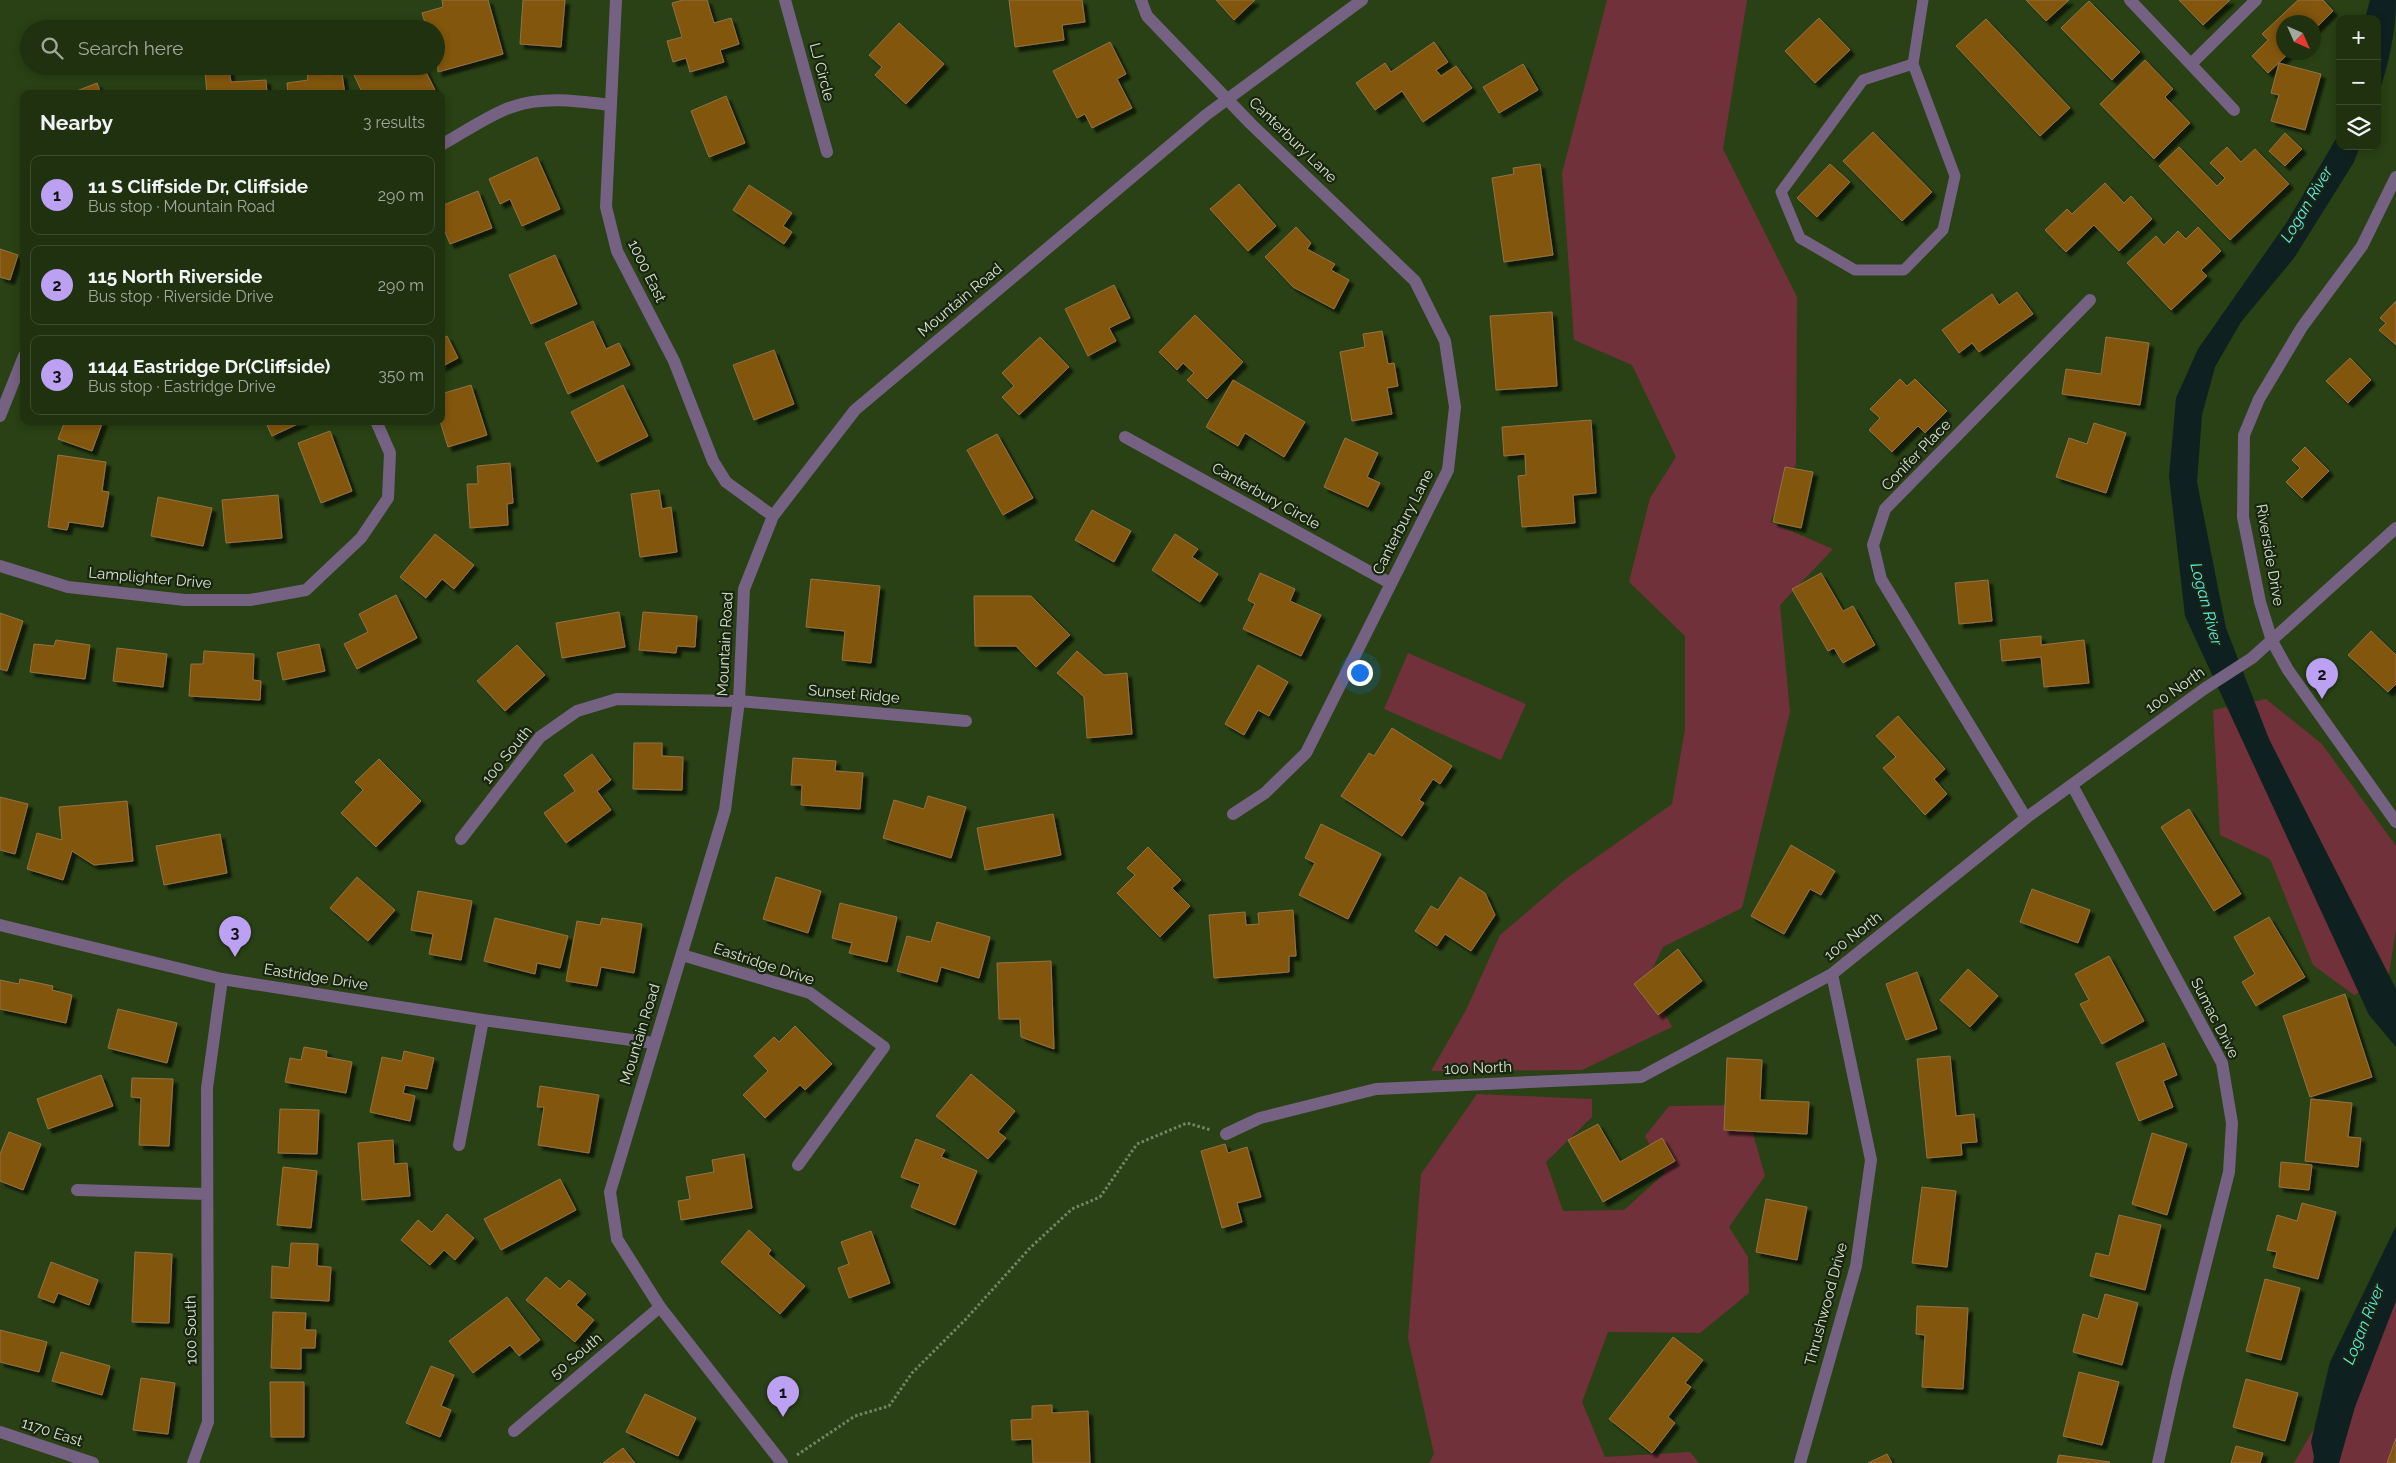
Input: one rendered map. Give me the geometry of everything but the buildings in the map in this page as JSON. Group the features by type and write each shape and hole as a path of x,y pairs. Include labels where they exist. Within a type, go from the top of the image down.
{"street":[{"name":"1000 East","path":"616,0 606,207 616,251 674,361 713,461 726,482 773,516"},
{"name":"LJ Circle","path":"785,0 827,152"},
{"name":"Canterbury Lane","path":"1141,0 1147,16 1228,99 1415,281 1445,341 1455,407 1448,470 1306,753 1265,793 1233,814"},
{"name":"Mountain Road","path":"787,1460 660,1307 617,1239 610,1192 725,810 739,701 744,589 773,516 855,410 1206,115 1362,0"},
{"path":"2130,0 2192,63 2234,110"},
{"path":"2192,63 2256,0"},
{"path":"445,144 510,107 539,100 580,101 610,105"},
{"name":"Riverside Drive","path":"2396,176 2362,246 2302,327 2259,399 2244,435 2243,517 2260,602 2272,641 2288,670 2396,822"},
{"name":"Conifer Place","path":"2026,818 1881,580 1873,545 1885,509 2090,300"},
{"path":"0,416 20,366"},
{"name":"Lamplighter Drive","path":"0,566 68,587 185,600 250,600 306,590 361,538 388,498 390,453 378,425"},
{"name":"Canterbury Circle","path":"1125,437 1390,583"},
{"name":"100 North","path":"1226,1134 1260,1118 1376,1089 1641,1078 1832,974 2026,818 2204,689 2244,663 2272,641 2396,528"},
{"name":"100 South","path":"461,839 540,737 577,711 618,699 739,701"},
{"name":"Sunset Ridge","path":"739,701 966,721"},
{"name":"Sumac Drive","path":"2072,786 2222,1063 2232,1123 2229,1172 2177,1377 2158,1463"},
{"name":"Eastridge Drive","path":"0,924 222,979 483,1020 654,1043"},
{"name":"Eastridge Drive","path":"682,955 810,993 884,1047 798,1165"},
{"name":"Thrushwood Drive","path":"1800,1463 1856,1266 1871,1160 1832,974"},
{"name":"100 South","path":"193,1463 208,1422 206,1088 222,979"},
{"path":"459,1145 483,1020"},
{"path":"77,1190 206,1194"},
{"name":"50 South","path":"514,1430 660,1307"},
{"name":"1170 East","path":"0,1432 93,1463"}],"lane":[{"path":"1914,64 1864,80 1781,192 1800,238 1854,270 1904,270 1943,230 1955,176 1914,64 1923,0"}],"path":[{"path":"787,1460 855,1416 889,1406 912,1373 965,1320 1030,1248 1072,1209 1100,1197 1137,1144 1187,1123 1226,1134"}],"shaded area":[{"path":"1607,0 1747,0 1723,149 1797,297 1796,464 1770,522 1833,549 1780,605 1790,712 1742,908 1663,947 1647,980 1672,1027 1582,1070 1431,1071 1466,1010 1500,935 1567,878 1672,804 1685,729 1685,636 1629,582 1650,498 1676,457 1632,365 1574,340 1562,173"},
{"path":"1408,653 1526,704 1501,760 1384,709"},
{"path":"2266,699 2322,744 2396,846 2396,929 2388,980 2354,995 2313,965 2270,859 2220,835 2213,710"},
{"path":"1477,1094 1592,1099 1592,1117 1546,1162 1563,1211 1624,1210 1665,1173 1645,1136 1669,1106 1745,1105 1765,1176 1729,1227 1748,1257 1749,1293 1700,1333 1608,1332 1582,1402 1605,1457 1690,1452 1699,1463 1429,1463 1434,1454 1408,1338 1421,1174"},
{"path":"2396,1272 2396,1463 2294,1463 2372,1329"}],"water":[{"path":"2370,0 2396,0 2391,50 2381,86 2381,15 2366,15"},
{"name":"Logan River","path":"2336,139 2336,150 2358,150 2354,162 2294,258 2241,322 2215,367 2202,415 2197,482 2226,628 2269,739 2396,989 2396,1047 2369,1015 2185,616 2169,476 2176,398 2198,349 2287,222"},
{"name":"Logan River","path":"2396,1226 2396,1301 2355,1407 2339,1463 2313,1463 2314,1457 2311,1442 2330,1362"}],"place":[{"name":"115 North Riverside","path":"2322,699"},
{"name":"1144 Eastridge Dr(Cliffside)","path":"235,957"},
{"name":"11 S Cliffside Dr, Cliffside","path":"783,1417"}]}
